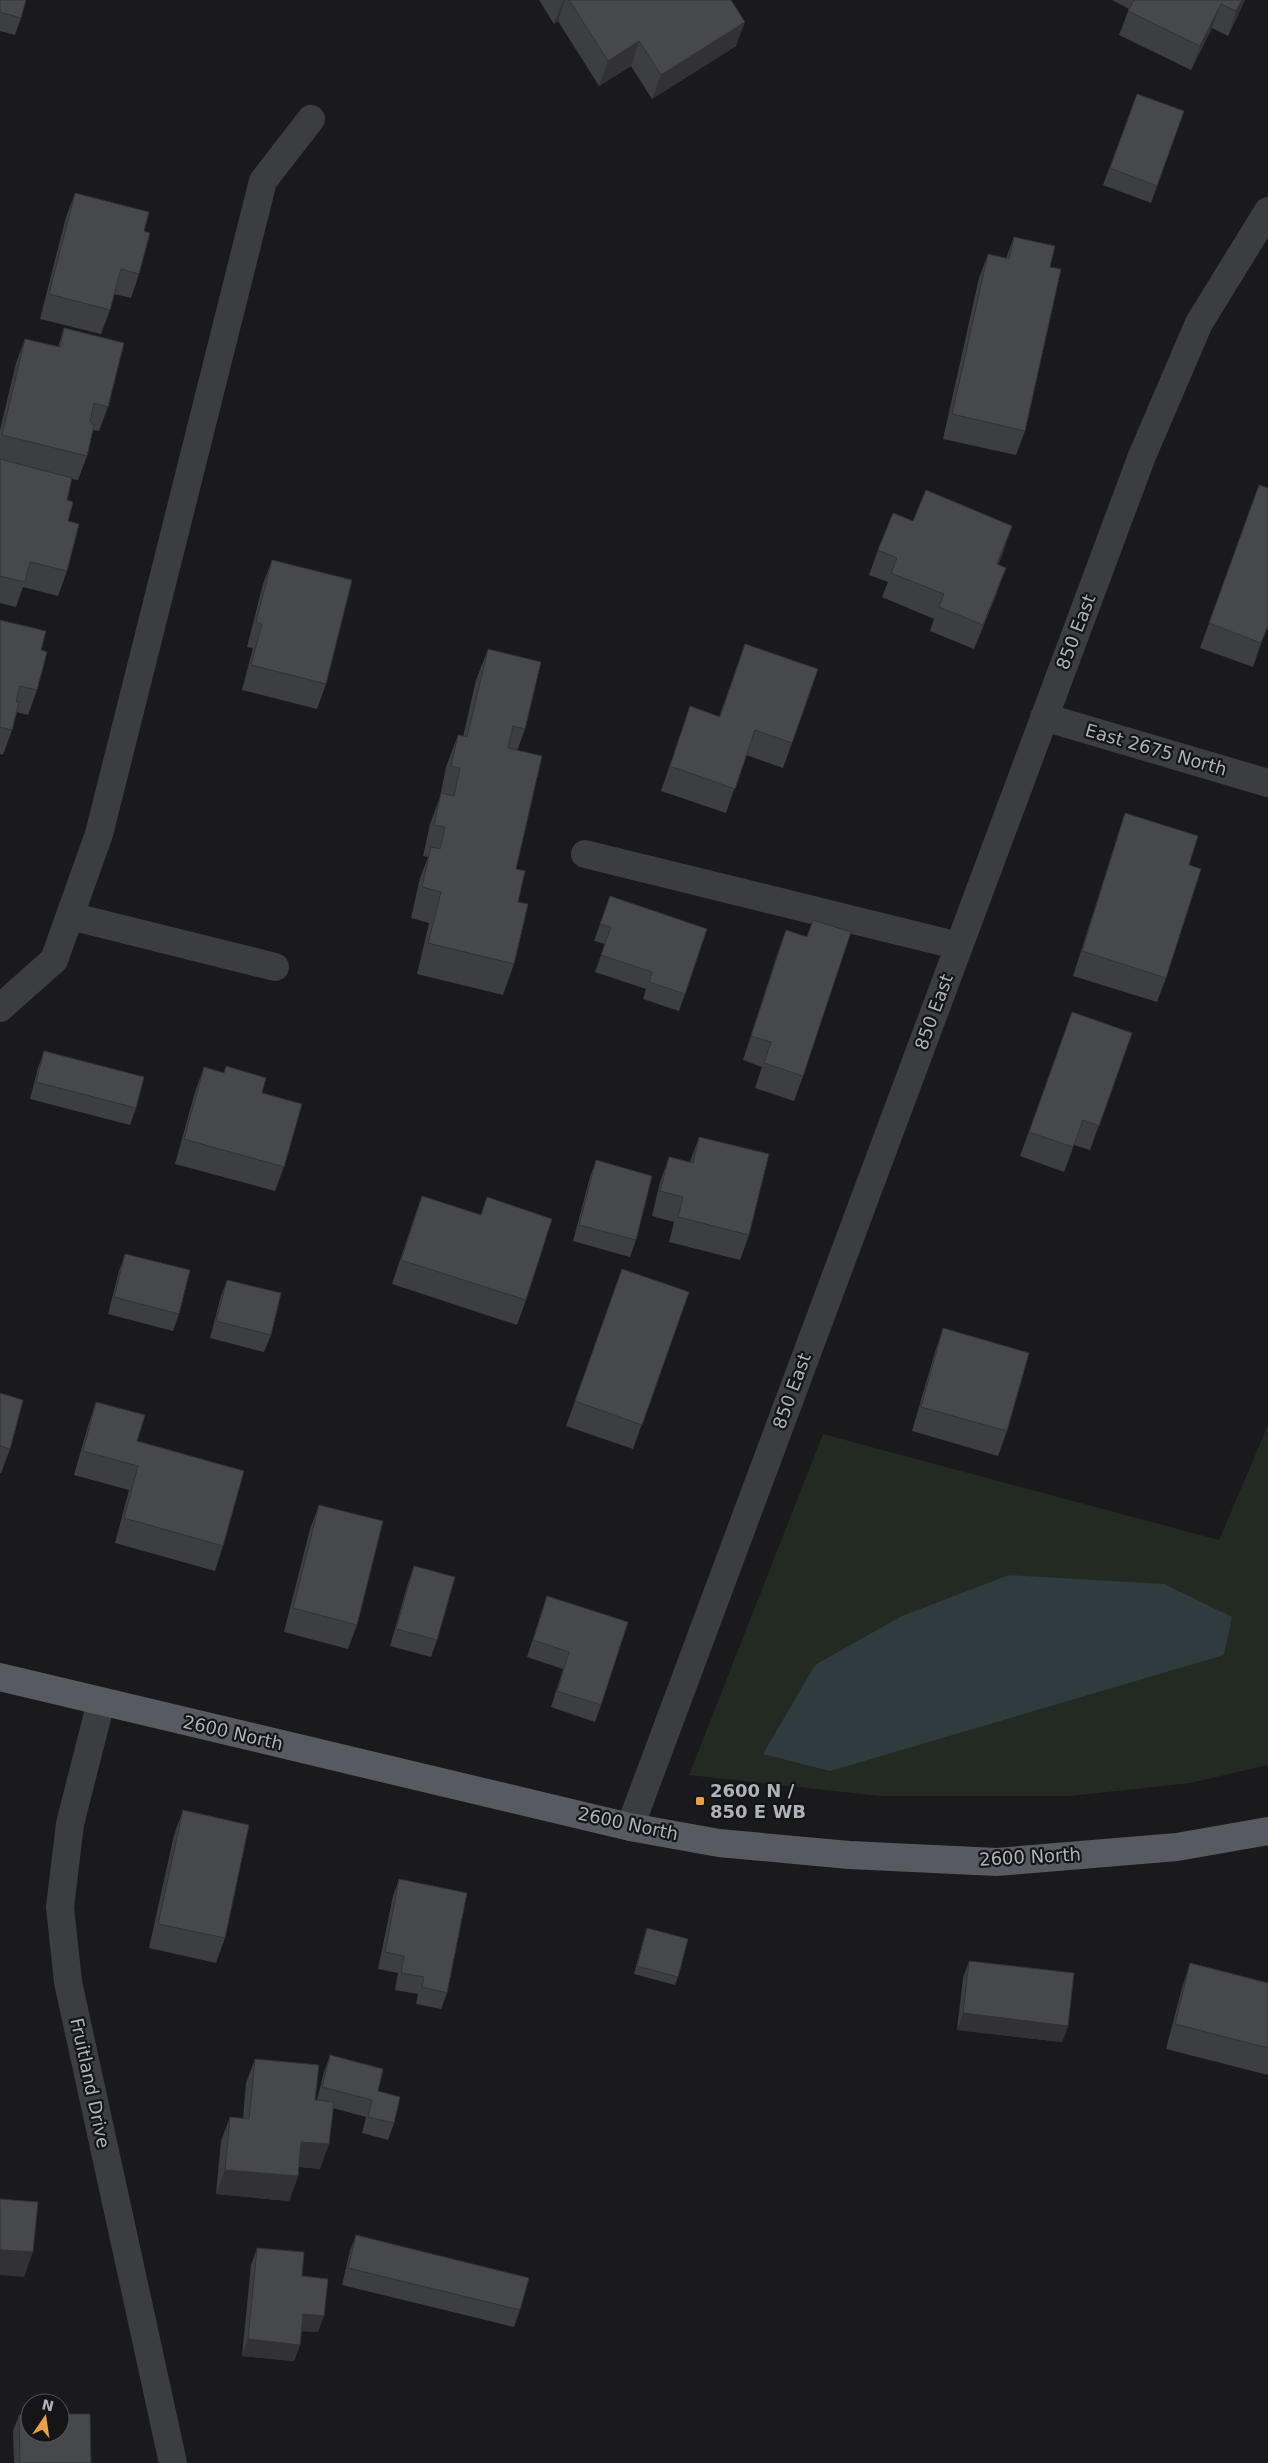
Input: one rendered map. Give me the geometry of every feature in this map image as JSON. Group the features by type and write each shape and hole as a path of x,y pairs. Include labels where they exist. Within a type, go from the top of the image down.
{"main road":[{"name":"2600 North","path":"0,1677 630,1826 719,1842 850,1855 997,1862 1177,1847 1268,1832"}],"street":[{"path":"0,1008 54,960 70,916 98,834 263,181 311,119"},
{"name":"850 East","path":"630,1826 1142,456 1199,323 1268,211"},
{"name":"East 2675 North","path":"1044,717 1268,783"},
{"path":"585,854 959,946"},
{"path":"70,916 275,967"},
{"name":"Fruitland Drive","path":"101,1702 70,1824 60,1907 68,1982 173,2463"}],"shaded area":[{"path":"1268,1425 1268,1765 1190,1783 1070,1796 880,1796 689,1775 823,1434 1219,1540"},
{"path":"1009,1575 1164,1584 1232,1617 1224,1655 830,1771 763,1754 815,1665 902,1616"}],"building":[{"path":"0,0 26,0 21,18 0,12"},
{"path":"569,0 731,0 745,22 661,75 639,41 608,61"},
{"path":"1134,0 1242,0 1236,11 1221,4 1200,46 1128,11"},
{"path":"1137,94 1184,111 1157,186 1110,168"},
{"path":"75,193 149,212 144,231 150,233 139,274 121,269 110,310 49,294"},
{"path":"1014,237 1055,246 1050,267 1061,269 1025,431 952,414 988,254 1009,259"},
{"path":"64,328 124,343 108,407 94,403 90,422 94,425 87,456 2,435 25,339 60,347"},
{"path":"0,459 72,478 67,500 73,502 68,521 79,524 67,571 30,562 25,582 0,576"},
{"path":"1259,485 1268,488 1268,625 1261,643 1209,623"},
{"path":"926,490 1012,526 997,564 1006,568 983,625 939,607 944,594 891,573 897,558 878,550 893,513 913,521"},
{"path":"272,560 352,580 326,684 251,665 262,624 256,622"},
{"path":"0,620 46,631 41,650 47,652 37,690 20,686 16,702 19,702 12,730 0,727"},
{"path":"745,644 818,669 792,743 755,730 735,789 670,766 690,706 720,717"},
{"path":"488,649 541,662 525,729 513,726 508,748 542,756 516,869 525,871 518,902 528,904 514,964 428,943 441,892 422,887 431,847 440,849 445,827 434,825 441,793 454,796 460,768 451,766 458,735 467,737"},
{"path":"1125,813 1198,836 1189,865 1201,869 1166,978 1082,951"},
{"path":"610,896 707,929 685,994 649,982 652,972 601,955 611,927 600,924"},
{"path":"813,920 851,932 803,1076 764,1063 771,1042 751,1036 786,930 807,937"},
{"path":"1072,1012 1132,1033 1099,1126 1083,1120 1073,1147 1029,1132"},
{"path":"44,1051 144,1077 136,1108 36,1082"},
{"path":"226,1066 266,1078 262,1093 302,1104 284,1167 184,1139 204,1067 224,1073"},
{"path":"699,1137 769,1154 749,1235 678,1217 683,1197 660,1191 669,1157 693,1163"},
{"path":"596,1160 652,1176 636,1240 579,1225"},
{"path":"422,1196 481,1215 487,1197 552,1219 526,1300 401,1260"},
{"path":"125,1254 190,1270 179,1314 114,1297"},
{"path":"622,1269 689,1292 642,1425 575,1401"},
{"path":"227,1280 281,1293 271,1335 216,1321"},
{"path":"943,1328 1029,1353 1007,1431 921,1407"},
{"path":"0,1393 23,1400 10,1449 0,1446"},
{"path":"96,1402 145,1415 137,1441 244,1471 223,1546 124,1518 138,1466 83,1451"},
{"path":"319,1505 383,1521 357,1625 293,1608"},
{"path":"414,1566 455,1577 437,1640 396,1629"},
{"path":"547,1596 628,1622 601,1705 557,1691 569,1652 533,1640"},
{"path":"183,1810 249,1825 225,1938 158,1924"},
{"path":"399,1879 467,1893 447,1993 422,1987 424,1977 401,1973 404,1956 385,1952"},
{"path":"647,1928 688,1939 678,1977 637,1966"},
{"path":"969,1961 1074,1973 1068,2026 963,2013"},
{"path":"1190,1963 1268,1983 1268,2048 1175,2024"},
{"path":"330,2055 383,2069 378,2091 400,2097 394,2123 368,2117 372,2100 322,2087"},
{"path":"255,2059 319,2065 315,2100 334,2102 329,2144 301,2142 298,2176 225,2170 230,2117 249,2119"},
{"path":"0,2199 38,2202 33,2252 0,2250"},
{"path":"356,2235 529,2278 520,2310 348,2268"},
{"path":"257,2248 304,2252 302,2276 328,2279 324,2316 303,2314 300,2345 248,2339"},
{"path":"70,2414 90,2414 91,2463 20,2463 19,2415 20,2443 70,2443"}],"place":[{"name":"2600 N / 850 E WB","path":"700,1801"}]}
